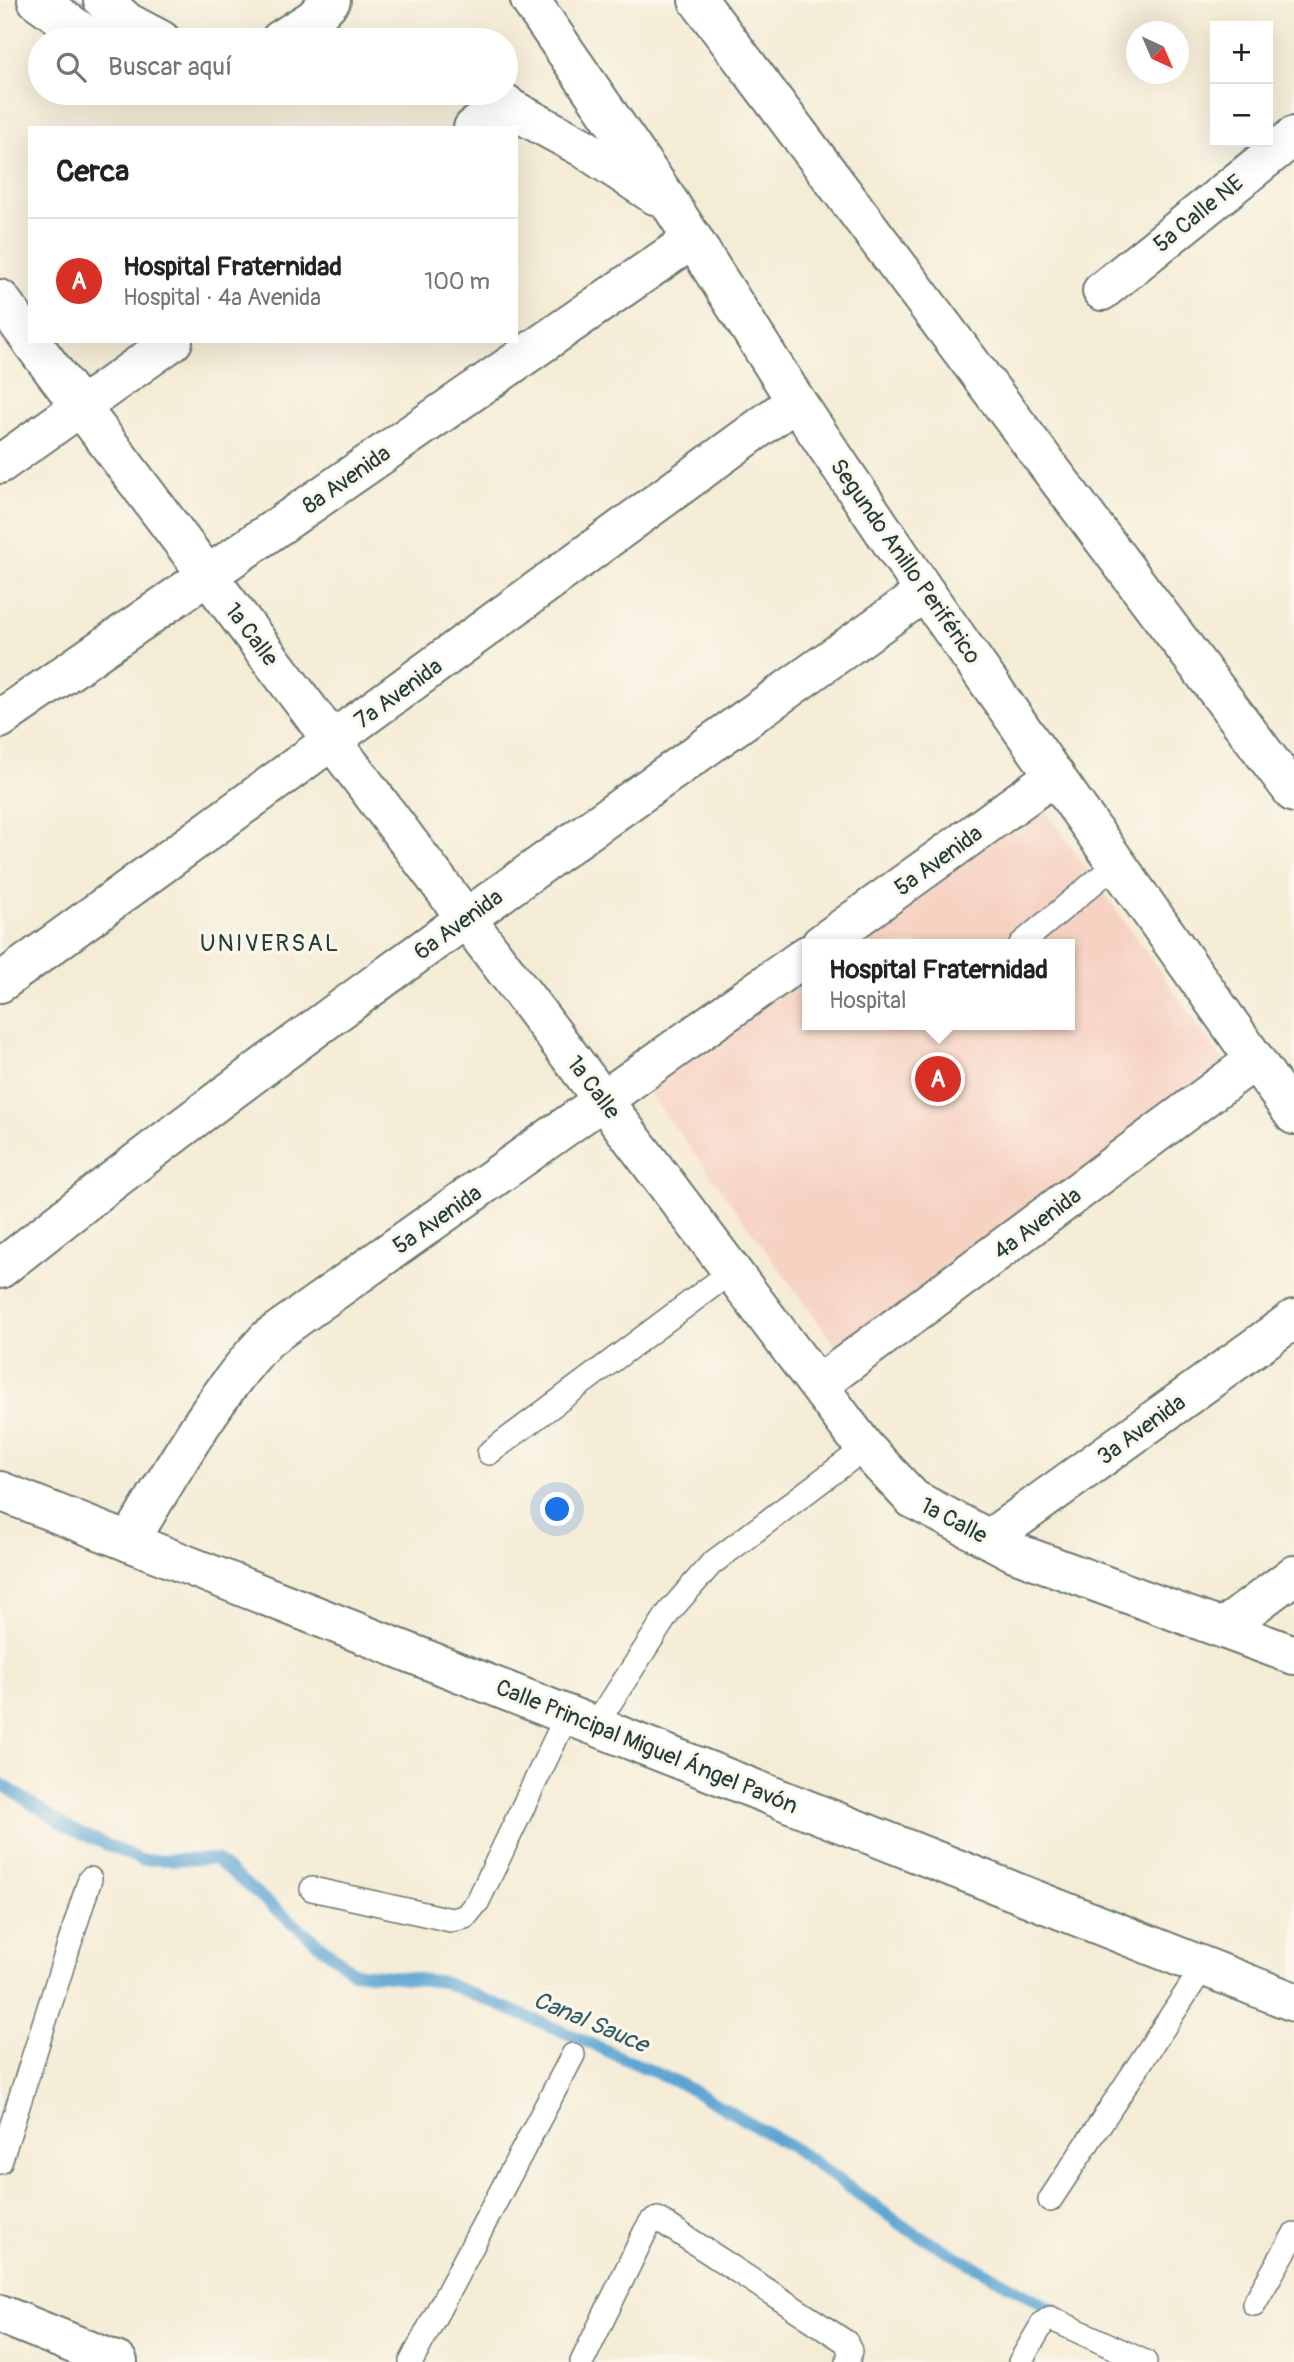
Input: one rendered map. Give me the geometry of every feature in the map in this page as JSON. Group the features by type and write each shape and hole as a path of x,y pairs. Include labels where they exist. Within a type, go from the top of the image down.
{"street":[{"path":"37,0 76,28"},
{"path":"103,0 127,22 138,28"},
{"path":"299,28 313,19 331,0"},
{"name":"Segundo Anillo Periférico","path":"530,0 671,205 796,401 925,592 1294,1115"},
{"path":"698,0 1294,793"},
{"path":"474,126 490,105"},
{"path":"505,105 582,147 671,205"},
{"name":"5a Calle NE","path":"1102,291 1294,136"},
{"name":"8a Avenida","path":"0,719 692,239"},
{"name":"1a Calle","path":"0,299 28,336"},
{"name":"1a Calle","path":"33,343 865,1448 913,1499 1014,1552 1294,1656"},
{"path":"0,464 170,343"},
{"name":"7a Avenida","path":"0,983 796,401"},
{"name":"6a Avenida","path":"0,1269 138,1160 466,918 925,592"},
{"name":"5a Avenida","path":"828,939 1055,775"},
{"name":"5a Avenida","path":"129,1542 239,1368 267,1339 802,959"},
{"name":"4a Avenida","path":"818,1385 1255,1060"},
{"name":"3a Avenida","path":"989,1539 1294,1319"},
{"name":"Calle Principal Miguel Ángel Pavón","path":"0,1491 1294,2002"},
{"path":"1223,1628 1294,1575"},
{"path":"0,2314 118,2362"}],"lane":[{"path":"1027,939 1116,864"},
{"path":"489,1453 732,1271"},
{"path":"312,1889 451,1920 465,1917 478,1901 581,1720 669,1612 711,1564 865,1448"},
{"path":"0,2162 90,1879"},
{"path":"1050,2200 1204,1966"},
{"path":"411,2362 573,2055"},
{"path":"582,2362 645,2232 651,2222 659,2219 846,2342 850,2351 848,2362"},
{"path":"1254,2304 1294,2235"},
{"path":"1020,2362 1043,2323 1050,2318 1145,2362"}],"shaded area":[{"path":"1041,804 1228,1067 840,1351 648,1091 802,979 802,1030 1075,1030 1075,939 856,939"}],"waterway":[{"name":"Canal Sauce","path":"0,1783 69,1828 141,1860 215,1859 353,1972 443,1982 683,2085 795,2149 909,2230 1063,2315"}],"place":[{"name":"Hospital Fraternidad","path":"938,1079"}],"district":[{"name":"UNIVERSAL","path":"270,943"}]}
